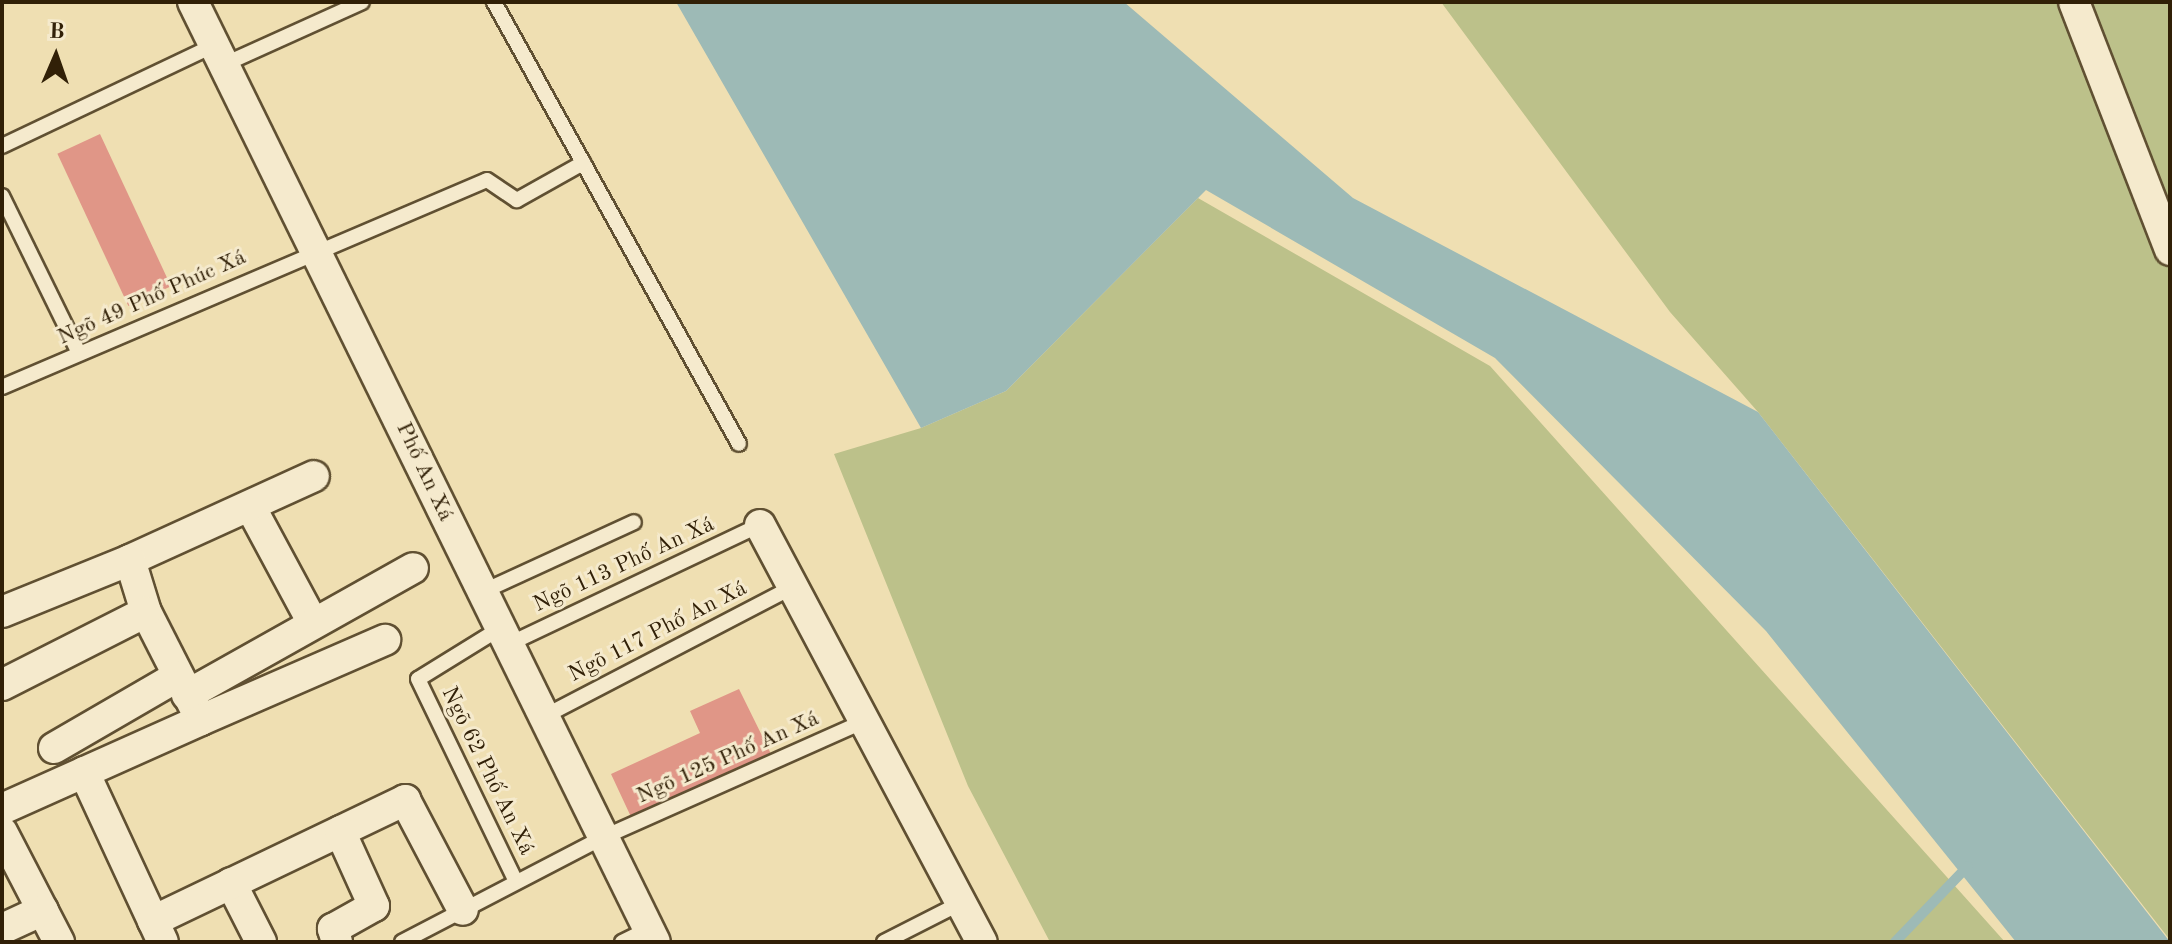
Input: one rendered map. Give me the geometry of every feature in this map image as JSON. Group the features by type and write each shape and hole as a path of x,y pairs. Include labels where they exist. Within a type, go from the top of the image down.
{"street":[{"name":"Phố An Xá","path":"193,2 319,248 481,593 604,837 642,938"},
{"path":"2074,2 2170,250"},
{"path":"2,612 130,560 314,476"},
{"path":"250,506 313,623"},
{"path":"760,525 869,719 982,942"},
{"path":"130,560 146,612 189,697"},
{"path":"2,809 84,772 189,697 413,568"},
{"path":"2,685 146,612"},
{"path":"54,748 189,697 385,640"},
{"path":"84,772 158,931 231,883 405,800 463,910"},
{"path":"337,942 333,929 374,906 340,831"},
{"path":"2,832 59,942"},
{"path":"231,883 261,942"},
{"path":"2,929 43,910"}],"lane":[{"path":"2,146 220,55 362,2"},
{"path":"494,2 739,444"},
{"name":"Ngõ 49 Phố Phúc Xá","path":"2,387 319,248 487,180 517,200 583,163"},
{"path":"2,196 79,353"},
{"path":"481,593 634,522"},
{"name":"Ngõ 113 Phố An Xá","path":"503,637 760,525"},
{"name":"Ngõ 117 Phố An Xá","path":"543,717 793,587"},
{"name":"Ngõ 62 Phố An Xá","path":"503,637 418,679 516,882"},
{"name":"Ngõ 125 Phố An Xá","path":"402,942 604,837 869,719"},
{"path":"884,942 961,903"}],"green space":[{"path":"1441,2 2170,2 2170,940 1758,412 1670,312"},
{"path":"1198,198 1490,366 2005,942 1050,942 968,786 834,454 921,428 1006,391"}],"water":[{"path":"676,2 1124,2 1353,198 1758,412 2170,942 2016,942 1766,631 1495,358 1206,190 1006,391 921,428"}],"building":[{"path":"100,134 171,286 128,306 57,154"},
{"path":"739,689 771,754 632,819 611,774 700,733 690,711"}],"waterway":[{"path":"1895,942 1968,866"}]}
